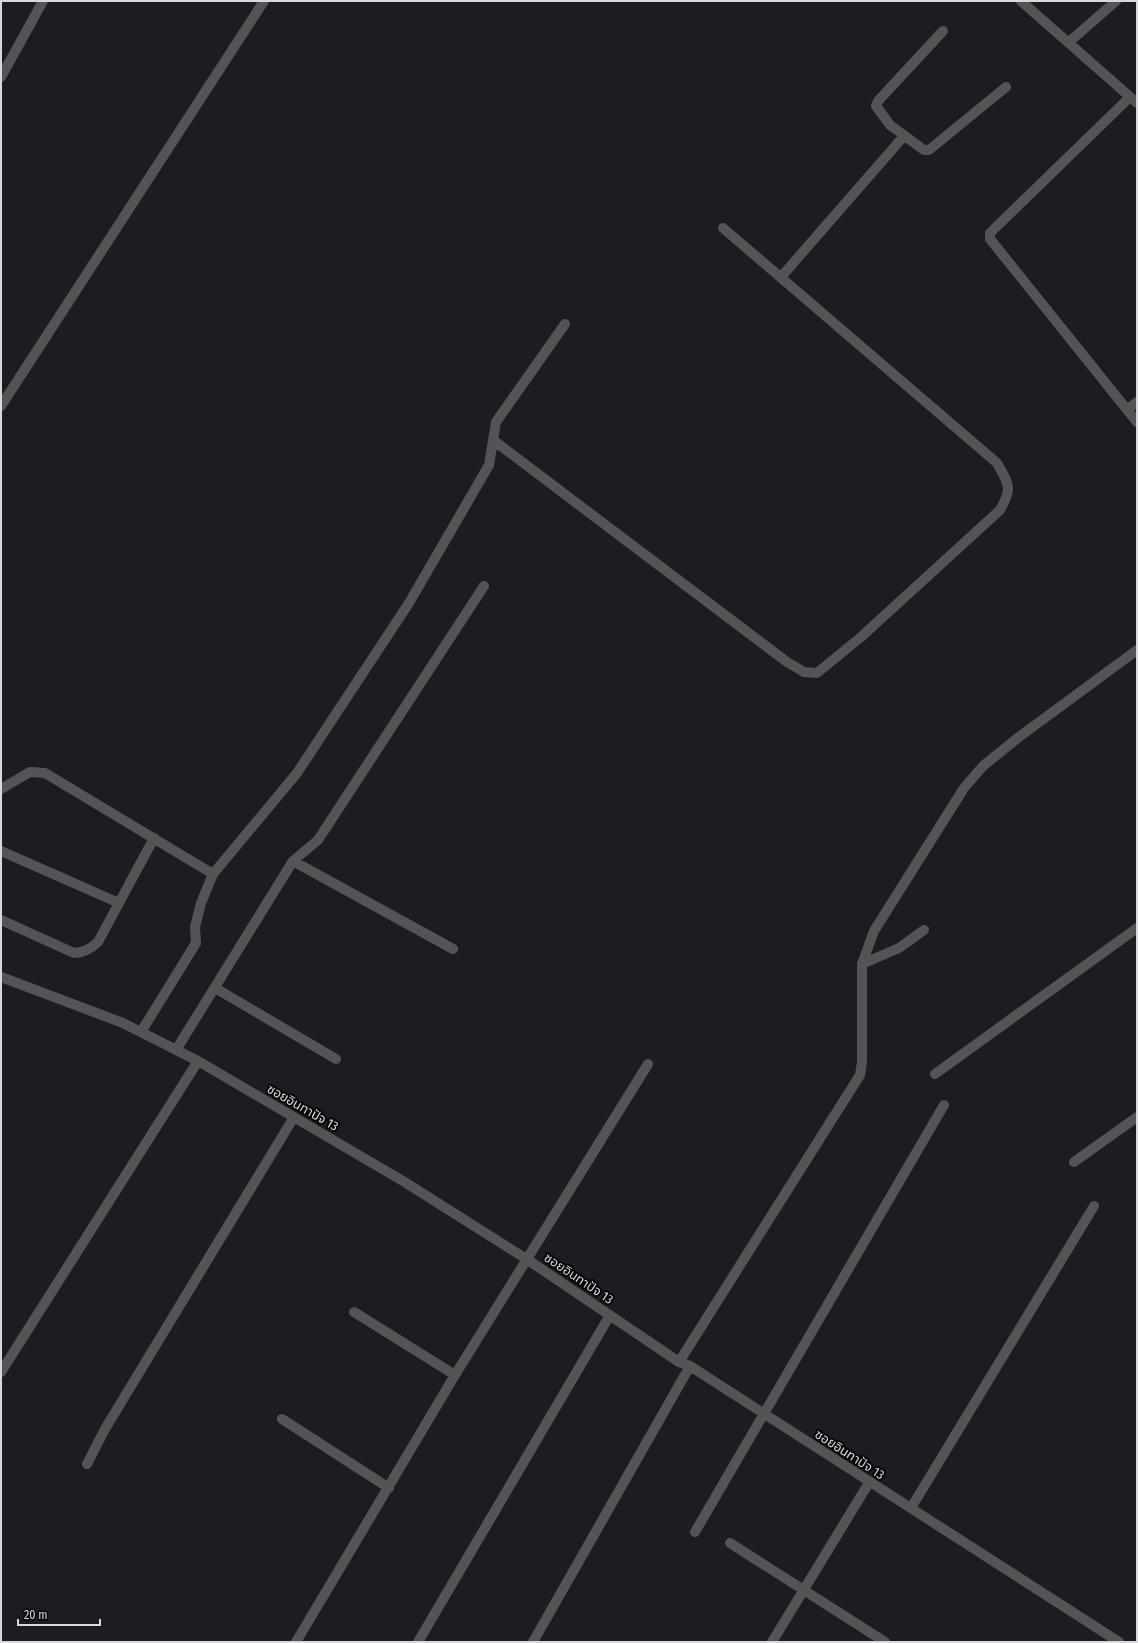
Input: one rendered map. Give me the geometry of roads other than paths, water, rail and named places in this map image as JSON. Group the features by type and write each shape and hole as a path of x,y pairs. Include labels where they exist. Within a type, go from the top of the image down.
{"street":[{"path":"1,77 43,1"},
{"path":"1,406 264,1"},
{"path":"1021,1 1134,100 990,234 990,238 994,246 1137,422"},
{"path":"1069,42 1116,1"},
{"path":"943,31 877,103 876,106 890,125 924,150 933,148 1006,87"},
{"path":"781,277 904,136"},
{"path":"493,440 787,662 804,672 817,673 861,637 1000,510 1008,496 1009,485 997,463 723,228"},
{"path":"141,1032 196,943 195,927 201,903 213,874 297,772 409,603 489,465 496,422 565,324"},
{"path":"1128,410 1137,402"},
{"path":"176,1050 293,861 318,840 484,586"},
{"path":"679,1362 860,1075 862,1062 862,964 874,931 964,788 984,766 1018,738 1137,650"},
{"path":"1,789 30,772 45,773 213,874"},
{"path":"1,920 74,953 83,952 98,942 154,838"},
{"path":"1,851 119,902"},
{"path":"293,861 453,949"},
{"path":"935,1074 1137,928"},
{"path":"862,964 899,948 924,930"},
{"name":"ซอยอินทาปัจ 13","path":"1,977 123,1023 141,1032 198,1061 403,1181 528,1260 679,1362 690,1366 1119,1642"},
{"path":"215,988 336,1059"},
{"path":"1,1372 198,1061"},
{"path":"296,1642 455,1375 528,1260 648,1064"},
{"path":"695,1532 944,1105"},
{"path":"86,1464 294,1117"},
{"path":"1074,1162 1137,1117"},
{"path":"911,1508 1094,1206"},
{"path":"354,1312 455,1375"},
{"path":"418,1642 610,1315"},
{"path":"533,1642 690,1366"},
{"path":"282,1419 389,1488"},
{"path":"772,1642 870,1481"},
{"path":"730,1543 885,1642"}]}
